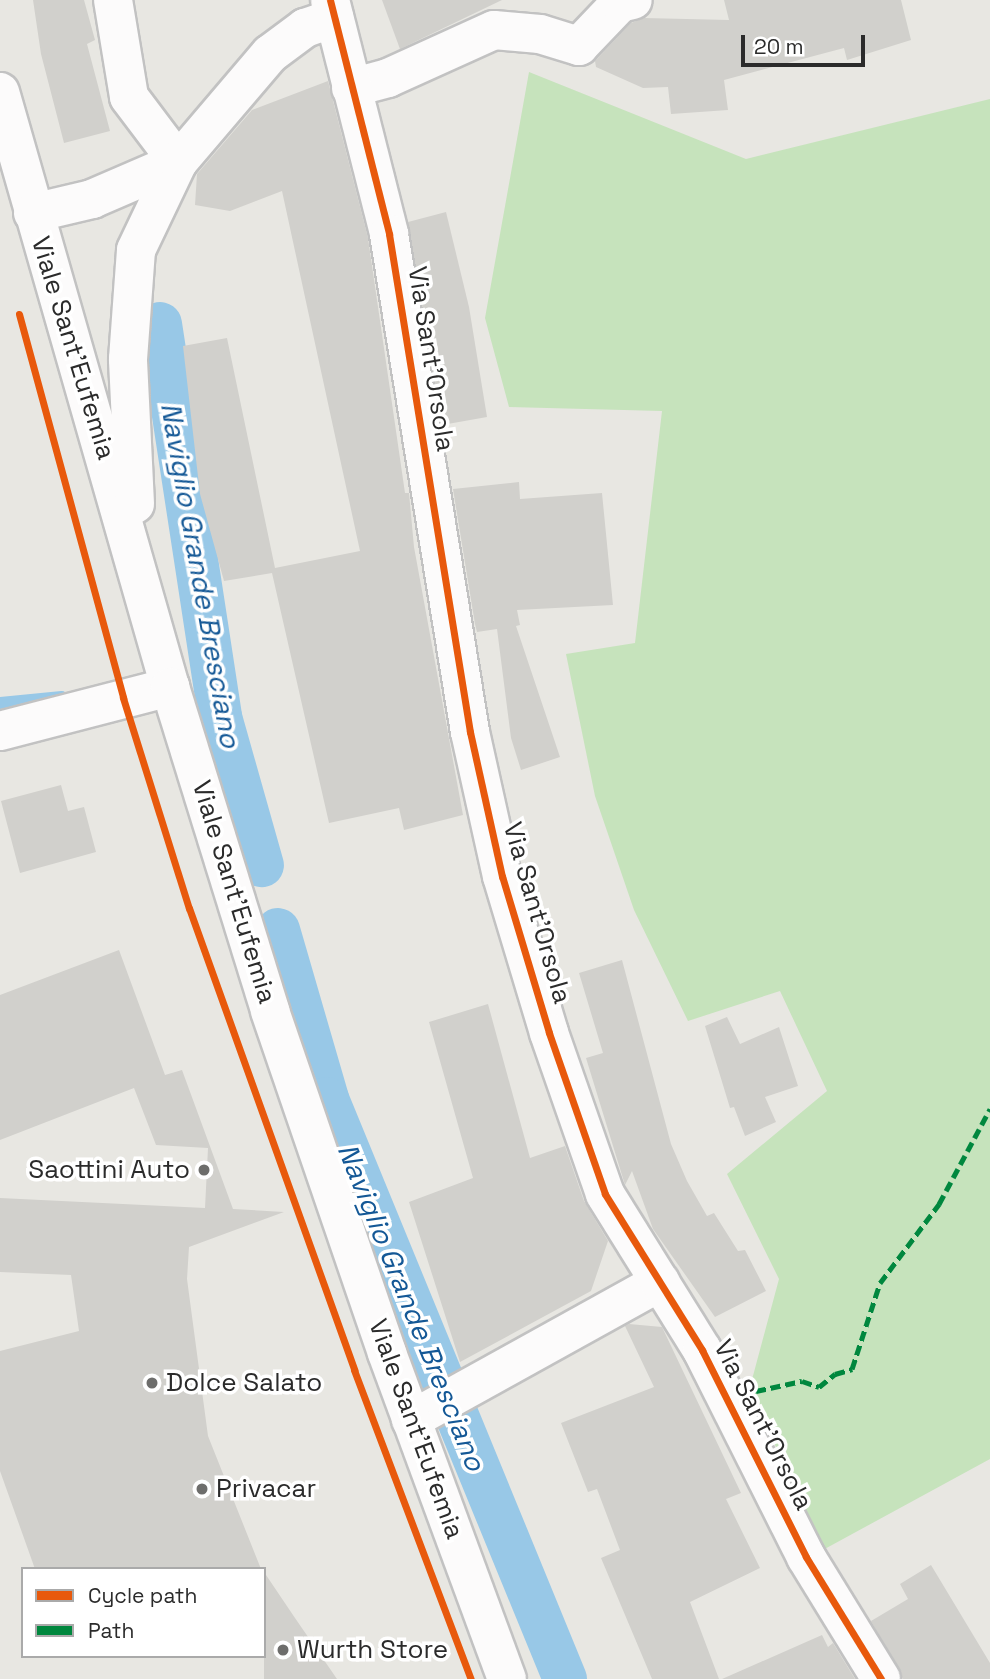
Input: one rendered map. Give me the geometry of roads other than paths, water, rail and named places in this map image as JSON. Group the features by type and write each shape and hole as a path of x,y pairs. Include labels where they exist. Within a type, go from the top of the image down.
{"street":[{"path":"113,0 129,97 178,162"},
{"path":"351,88 388,78 494,30 540,34 579,46 620,3 633,0"},
{"path":"137,562 128,359 136,250 178,162 270,54 332,9"},
{"name":"Via Sant'Orsola","path":"332,9 389,234 470,732 502,876 605,1194 702,1350 806,1557 881,1679"},
{"name":"Viale Sant'Eufemia","path":"0,92 33,213 137,562 170,687 270,1011 425,1413 507,1679"},
{"path":"33,213 92,199 178,162"},
{"path":"0,731 170,687"},
{"path":"425,1413 660,1282"}],"waterway":[{"name":"Naviglio Grande Bresciano","path":"160,324 220,717 262,865"},
{"path":"0,703 62,697"},
{"name":"Naviglio Grande Bresciano","path":"278,930 327,1099 565,1679"}],"place":[{"name":"Saottini Auto","path":"204,1170"},
{"name":"Dolce Salato","path":"152,1383"},
{"name":"Privacar","path":"202,1489"},
{"name":"Wurth Store","path":"283,1650"}]}
